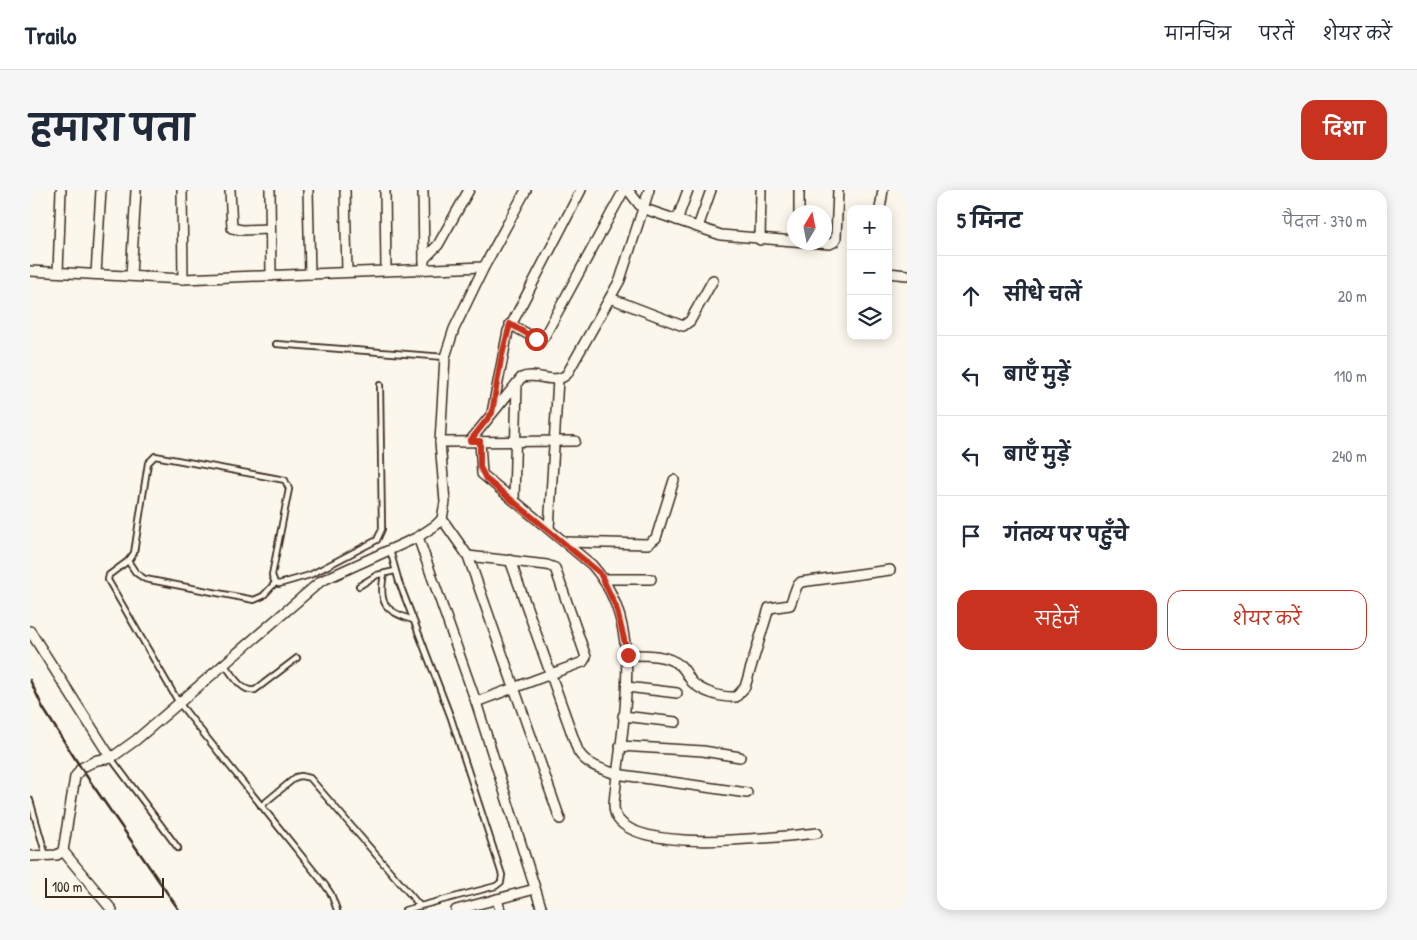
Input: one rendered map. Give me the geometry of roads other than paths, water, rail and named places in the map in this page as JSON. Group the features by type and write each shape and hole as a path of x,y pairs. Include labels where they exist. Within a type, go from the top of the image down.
{"street":[{"path":"58,272 60,190"},
{"path":"96,274 101,190"},
{"path":"131,276 136,190"},
{"path":"182,190 183,279"},
{"path":"230,190 232,228 242,230 270,229"},
{"path":"270,190 271,276"},
{"path":"308,190 310,274"},
{"path":"345,190 347,272"},
{"path":"384,190 386,270"},
{"path":"423,190 424,264"},
{"path":"424,264 438,246 469,190"},
{"path":"112,910 64,851 74,777 81,768 96,760 111,758 179,703 321,581 418,537 436,526 442,519 445,502 447,442 446,356 454,329 484,267 526,190"},
{"path":"492,413 501,359 510,324 581,190"},
{"path":"510,324 536,339 544,338 626,190 642,208 698,227 729,237 787,242"},
{"path":"470,441 516,383 526,376 558,379 567,374 624,270 649,190"},
{"path":"677,220 688,190"},
{"path":"698,227 711,190"},
{"path":"760,240 761,190"},
{"path":"799,190 799,205"},
{"path":"832,242 834,242 838,190"},
{"path":"881,205 883,190"},
{"path":"30,271 183,279 386,270 424,264 484,267"},
{"path":"892,273 907,275"},
{"path":"610,298 683,326 690,321 713,280"},
{"path":"549,529 558,379"},
{"path":"514,500 516,383"},
{"path":"480,441 482,474 592,565 604,579 616,607 628,655 627,687 614,804 618,818 624,824 643,833 718,841 817,832"},
{"path":"447,442 575,441"},
{"path":"565,542 630,544 653,542 656,538 674,480"},
{"path":"442,519 468,556 495,627 560,819"},
{"path":"418,537 476,702 542,910"},
{"path":"468,556 547,565 557,571 586,657 583,662 476,702"},
{"path":"510,560 578,751 584,760 596,767 616,774 747,793"},
{"path":"628,655 655,656 669,660 681,666 696,686 722,696 736,697 745,687 769,608 790,605 797,586 802,582 890,570"},
{"path":"604,579 651,579"},
{"path":"30,631 111,758"},
{"path":"627,687 677,693"},
{"path":"624,716 676,722"},
{"path":"620,746 703,751 740,757"},
{"path":"30,856 57,855 64,851"},
{"path":"458,910 535,889"},
{"path":"497,899 500,910"}],"lane":[{"path":"276,344 446,356"},
{"path":"275,583 279,584 310,575 377,540 381,535 380,384"},
{"path":"275,583 272,575 289,489 285,480 155,456 148,464 134,554 128,561 109,575 110,584 179,703 325,885 331,894 337,910"},
{"path":"390,549 413,620 451,718 502,875 501,882 496,886 405,910"},
{"path":"128,561 136,573 144,579 254,600 260,599 275,583"},
{"path":"359,586 373,577 396,571"},
{"path":"384,574 381,590 383,602 394,613 413,620"},
{"path":"224,664 245,689 250,691 256,690 297,658"},
{"path":"111,758 178,848"},
{"path":"261,806 296,778 306,776 310,778 420,906"},
{"path":"30,800 46,856"}],"railway":[{"path":"30,680 43,708 81,768 179,910"}]}
